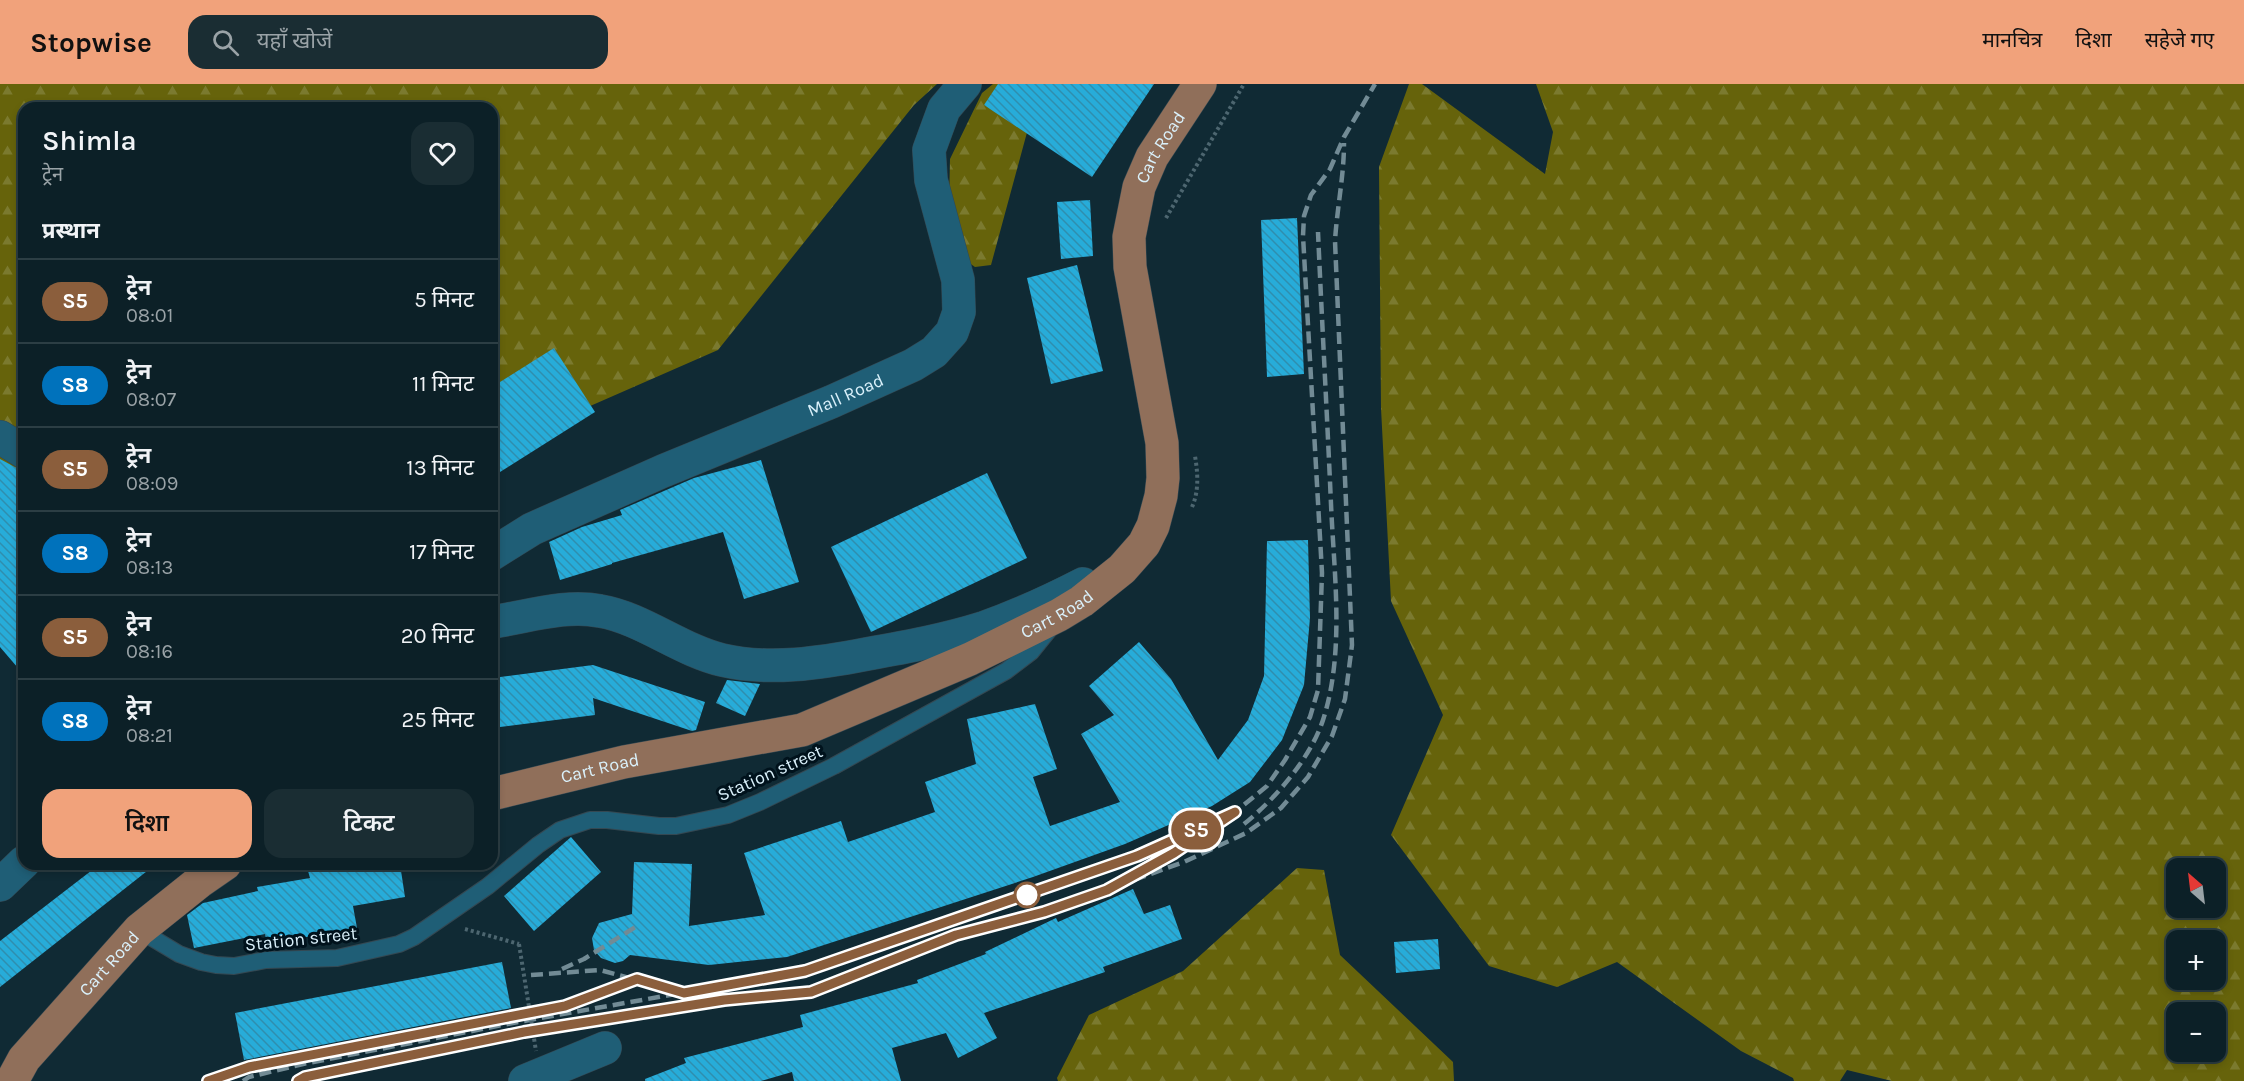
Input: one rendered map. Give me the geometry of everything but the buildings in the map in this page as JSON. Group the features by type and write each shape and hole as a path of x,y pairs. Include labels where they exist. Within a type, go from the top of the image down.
{"main road":[{"name":"Cart Road","path":"498,793 624,762 802,730 970,659 1059,615 1082,601 1122,569 1144,544 1153,526 1161,496 1162,443 1130,267 1130,237 1139,187 1152,157 1200,84"},
{"name":"Cart Road","path":"12,1081 24,1059 139,930 217,870"}],"street":[{"name":"Mall Road","path":"498,551 543,525 685,461 831,402 913,365 934,352 952,332 958,312 958,280 931,180 929,150 944,108 965,84"},
{"path":"0,437 18,448"},
{"path":"498,621 564,610 586,609 602,611 623,618 694,652 722,660 747,664 825,661 980,629 1044,604 1085,583 1144,544"},
{"path":"0,885 18,868"},
{"path":"531,1066 605,1048"}],"lane":[{"name":"Station street","path":"139,930 186,957 209,964 234,966 266,960 337,958 399,944 444,917 488,886 560,830 590,820 676,826 728,815 834,766 1006,671 1031,652 1045,637 1059,615"}],"path":[{"path":"444,917 471,932 519,944 531,1066"}],"green space":[{"path":"0,84 937,84 914,105 718,350 498,446 498,102 18,102 18,523 0,518"},
{"path":"993,84 1066,84 1029,125 991,265 975,267 948,248 950,159 982,93"},
{"path":"1409,84 1422,84 1545,174 1553,132 1536,84 2244,84 2244,1081 1892,1081 1847,1070 1840,1081 1794,1081 1793,1078 1741,1051 1617,962 1557,987 1489,966 1391,835 1443,715 1391,601 1381,408 1379,167"},
{"path":"1297,868 1324,870 1340,955 1453,1062 1454,1081 1058,1081 1057,1078 1089,1015 1183,971"}],"railway":[{"path":"243,1081 249,1077 303,1064 518,1022 805,971 1137,856 1235,812 1267,786 1310,717 1318,690 1322,573 1303,236 1304,216 1311,195 1330,169 1344,137 1375,84"},
{"path":"298,1081 305,1077 524,1032 724,1000 811,992 956,935 1044,912 1184,862 1246,833 1281,808 1308,777 1332,736 1345,699 1352,645 1335,241 1344,143"},
{"path":"1244,824 1268,803 1310,749 1323,720 1334,668 1336,586 1318,232"},
{"path":"1141,871 1198,837"},
{"path":"562,969 584,959 637,926"},
{"path":"531,975 600,970 681,992"},
{"path":"555,1008 637,979"},
{"path":"208,1081 249,1067 284,1060"}],"train":[{"name":"S5","path":"208,1081 249,1067 565,1006 637,979 684,993 805,971 1137,856 1235,812 1174,853 1107,890 1044,912 956,935 811,992 724,1000 524,1032 305,1077 298,1081"}]}
